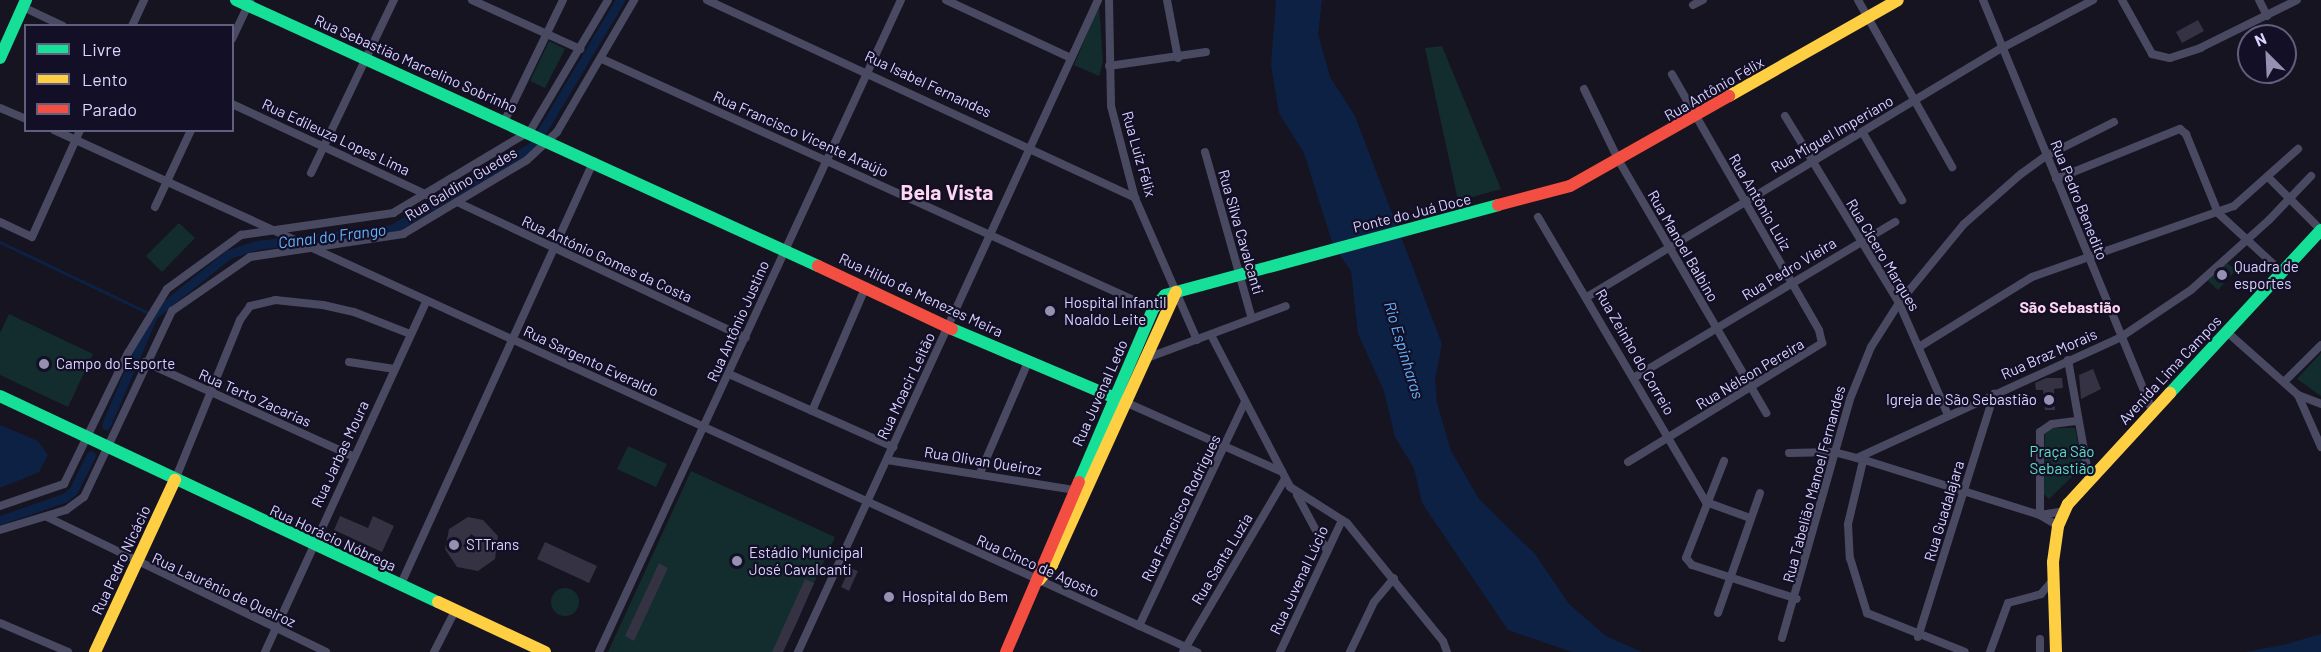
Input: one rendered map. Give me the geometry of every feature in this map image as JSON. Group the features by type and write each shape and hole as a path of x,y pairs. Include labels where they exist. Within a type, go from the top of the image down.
{"main road":[{"name":"Rua Antônio Félix","path":"1541,195 1583,181 1898,0"},
{"name":"Rua Sebastião Marcelino Sobrinho","path":"245,2 366,59 551,140"},
{"path":"0,58 25,3"},
{"name":"Rua Hildo de Menezes Meira","path":"551,140 866,286 948,327 1120,400"},
{"name":"Ponte do Juá Doce","path":"1176,292 1291,259 1541,195"},
{"name":"Avenida Lima Campos","path":"2057,652 2056,540 2064,511 2089,478 2321,230"},
{"name":"Rua Juvenal Ledo","path":"1038,580 1052,565 1120,400 1153,309 1165,295 1176,292"},
{"name":"Rua Juvenal Ledo","path":"1006,652 1074,490 1120,400 1147,357 1176,292"},
{"name":"Rua Horácio Nóbrega","path":"0,396 313,546 545,652"},
{"name":"Rua Pedro Nicácio","path":"95,652 175,480"},
{"name":"Avenida Lima Campos","path":"2055,590 2056,540"}],"street":[{"path":"133,24 144,0"},
{"path":"311,173 394,0"},
{"path":"472,0 580,49"},
{"path":"505,120 563,0"},
{"name":"Rua Galdino Guedes","path":"0,506 64,484 158,300 232,240 272,230 383,216 427,195 530,131 608,0"},
{"name":"Rua Galdino Guedes","path":"0,530 47,517 84,497 110,448 145,362 167,316 241,261 306,246 403,234 457,202 551,140 602,59 634,0"},
{"name":"Rua Isabel Fernandes","path":"707,0 868,71 1135,198"},
{"name":"Rua Antônio Justino","path":"599,652 901,0"},
{"path":"946,0 1071,58"},
{"name":"Rua Moacir Leitão","path":"798,652 1098,0"},
{"name":"Rua Luiz Félix","path":"1109,0 1111,106 1135,198 1197,340"},
{"path":"1167,0 1178,58"},
{"path":"1693,5 1703,0"},
{"path":"1858,0 1952,167"},
{"name":"Rua Pedro Benedito","path":"1983,0 2152,410"},
{"name":"Rua Miguel Imperiano","path":"1587,297 1743,201 1863,133 2002,48 2093,0"},
{"path":"2122,0 2152,54 2170,58 2200,48 2297,0"},
{"path":"2259,0 2267,16"},
{"path":"234,33 245,2"},
{"path":"25,3 60,24"},
{"path":"1109,66 1178,58 1206,52"},
{"name":"Rua Francisco Vicente Araújo","path":"602,59 1153,309"},
{"name":"Rua Antônio Luiz","path":"1672,74 1695,118 1820,330 1822,343"},
{"name":"Rua Manoel Balbino","path":"1584,89 1619,161 1766,413"},
{"name":"Rua Edileuza Lopes Lima","path":"234,105 325,145 427,195"},
{"path":"0,108 24,118"},
{"name":"Rua Cícero Marques","path":"1785,116 1899,303 1947,413"},
{"name":"Rua Tabelião Manoel Fernandes","path":"1782,638 1797,599 1834,452 1867,358 1899,303 1964,224 2046,156 2114,122"},
{"path":"2056,179 2171,130 2183,131 2218,213 2244,241 2283,273"},
{"name":"Rua Sargento Everaldo","path":"58,132 169,179 281,235 868,504"},
{"path":"0,222 32,237 80,132"},
{"path":"155,207 190,132"},
{"path":"1863,133 1902,200"},
{"path":"1919,348 2024,281 2218,213 2269,178 2298,149"},
{"name":"Rua Silva Cavalcanti","path":"1205,152 1252,319"},
{"path":"400,586 594,161"},
{"name":"Rua Braz Morais","path":"1860,459 1947,413 2121,337 2152,320 2291,199 2311,176"},
{"path":"2269,178 2321,230"},
{"name":"Rua António Gomes da Costa","path":"457,202 746,338"},
{"name":"Rua Zeinho do Correio","path":"1538,217 1635,377 1706,502"},
{"name":"Rua Pedro Vieira","path":"1635,377 1895,222"},
{"path":"812,411 866,286"},
{"path":"175,480 242,315 257,303 275,300 354,312 410,334"},
{"name":"Rua Jarbas Moura","path":"265,652 426,302"},
{"path":"1147,357 1286,306"},
{"path":"2227,332 2298,395 2321,404"},
{"path":"1211,335 1283,476 1297,494 1327,551"},
{"name":"Rua Nélson Pereira","path":"1628,462 1751,389 1822,343"},
{"path":"2284,382 2321,345"},
{"path":"980,473 1029,360"},
{"path":"2068,360 2089,478"},
{"name":"Rua Terto Zacarias","path":"145,362 354,457"},
{"path":"349,362 394,369"},
{"path":"729,374 893,447"},
{"name":"Rua Guadalajara","path":"1918,637 1994,394"},
{"path":"2298,395 2321,447"},
{"name":"Rua Hildo de Menezes Meira","path":"1120,400 1225,451 1283,476"},
{"name":"Rua Francisco Rodrigues","path":"1139,626 1225,451 1245,402"},
{"path":"2040,515 2040,432 2052,424 2078,421"},
{"path":"1789,453 1834,452 1860,459 1963,494 2040,515 2058,526"},
{"path":"1860,459 1848,524 1850,558 1867,613 1879,621 1918,637 1965,652"},
{"name":"Rua Olivan Queiroz","path":"887,460 980,473 1074,490"},
{"path":"1725,461 1706,502 1686,558 1692,565 1797,599"},
{"name":"Rua Santa Luzia","path":"1184,650 1283,476"},
{"path":"1718,613 1760,493"},
{"path":"1297,494 1342,520 1394,578 1443,641 1447,652"},
{"path":"1706,502 1750,518"},
{"name":"Rua Cinco de Agosto","path":"868,504 1139,626 1184,650 1197,652"},
{"path":"2040,515 2064,511"},
{"name":"Rua Laurênio de Queiroz","path":"47,517 136,563 326,652"},
{"name":"Rua Juvenal Lúcio","path":"1280,652 1342,520"},
{"path":"1350,652 1374,602 1394,578"},
{"path":"1990,652 2008,603 2055,590"},
{"path":"434,652 454,611"},
{"path":"0,622 68,652"},
{"path":"2040,639 2040,652"}],"green space":[{"path":"1099,5 1103,62 1099,76 1074,65"},
{"path":"549,41 565,49 545,88 530,81"},
{"path":"1442,46 1501,189 1458,201 1425,48"},
{"path":"179,223 195,238 162,272 146,256"},
{"name":"Quadra de esportes","path":"2226,262 2236,270 2218,290 2208,281"},
{"name":"Campo do Esporte","path":"9,314 93,354 68,407 0,375 0,333"},
{"path":"2321,353 2321,396 2297,379"},
{"name":"Praça São Sebastião","path":"2045,428 2075,428 2083,466 2049,499 2044,494"},
{"path":"628,446 667,464 656,487 617,469"},
{"name":"Estádio Municipal José Cavalcanti","path":"691,471 835,537 783,652 608,652"},
{"path":"565,588 575,592 579,602 575,612 565,616 555,612 551,602 555,592"}],"water":[{"name":"Rio Espinharas","path":"1276,0 1322,0 1318,34 1330,77 1355,116 1442,344 1435,380 1437,403 1451,451 1479,499 1535,554 1569,604 1606,636 1642,652 1572,652 1508,630 1422,503 1414,468 1395,437 1384,391 1358,334 1351,271 1333,245 1304,153 1279,113 1271,65"},
{"path":"0,425 38,441 48,455 39,472 0,488"},
{"path":"2321,634 2321,652 2245,652 2283,645"}],"building":[{"path":"2198,20 2204,31 2182,43 2176,32"},
{"path":"2093,369 2101,389 2081,399 2079,375"},
{"name":"Igreja de São Sebastião","path":"2046,378 2062,378 2063,388 2054,389 2055,410 2045,410 2043,390 2036,390 2035,383"},
{"path":"340,516 368,528 373,516 394,526 382,552 334,530"},
{"name":"STTrans","path":"468,517 483,520 498,536 495,559 478,571 457,567 445,549 449,529","holes":["471,534 481,541 474,553 463,546"]},
{"path":"545,542 597,566 589,583 537,559"},
{"path":"659,563 668,568 634,641 625,636"},
{"path":"850,568 858,571 849,591 841,587"},
{"path":"805,579 814,583 797,622 783,652 772,652"}],"waterway":[{"name":"Canal do Frango","path":"106,425 153,315 229,254 256,245 392,229 533,146 620,0"},
{"path":"0,242 150,314"},
{"name":"Canal do Frango","path":"0,520 64,498 73,491 91,455"}],"traffic: fast":[{"path":"0,58 26,0"},
{"path":"236,0 818,266"},
{"path":"1079,482 1153,309 1165,295 1498,205"},
{"path":"2170,393 2321,230"},
{"path":"952,329 1125,402"},
{"path":"0,396 438,602"}],"traffic: slow":[{"path":"1729,96 1898,0"},
{"path":"1039,580 1052,565 1176,292"},
{"path":"2056,652 2053,562 2058,526 2068,504 2170,393"},
{"path":"95,652 175,480"},
{"path":"438,602 545,652"}],"traffic: jam":[{"path":"1498,205 1570,186 1729,96"},
{"path":"818,266 952,329"},
{"path":"1006,652 1079,482"}],"place":[{"name":"Quadra de esportes","path":"2222,275"},
{"name":"Hospital Infantil Noaldo Leite","path":"1050,311"},
{"name":"Campo do Esporte","path":"44,364"},
{"name":"Igreja de São Sebastião","path":"2049,400"},
{"name":"STTrans","path":"454,545"},
{"name":"Estádio Municipal José Cavalcanti","path":"737,561"},
{"name":"Hospital do Bem","path":"889,597"}],"district":[{"name":"Bela Vista","path":"947,192"},
{"name":"São Sebastião","path":"2070,307"}]}
